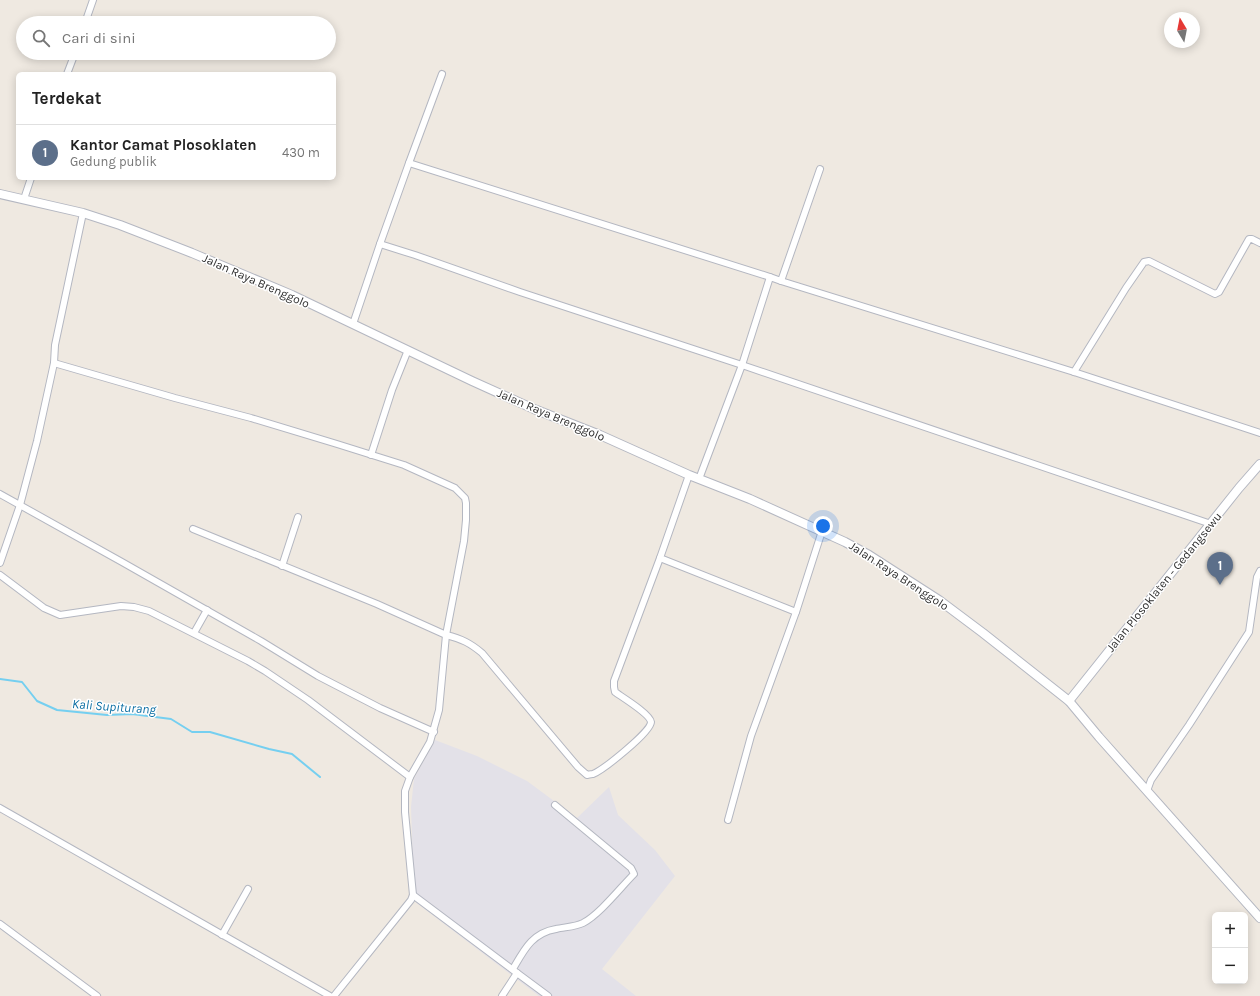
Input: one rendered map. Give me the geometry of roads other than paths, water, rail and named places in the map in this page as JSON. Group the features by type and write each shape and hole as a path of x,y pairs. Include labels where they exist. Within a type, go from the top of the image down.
{"main road":[{"name":"Jalan Raya Brenggolo","path":"0,194 83,213 120,225 192,253 354,324 527,406 600,435 689,475 822,531 869,555 938,600 1070,701 1099,737 1260,918"},
{"name":"Jalan Plosoklaten - Gedangsewu","path":"1070,701 1239,488 1260,464"}],"street":[{"path":"87,16 93,0"},
{"path":"68,72 72,60"},
{"path":"354,324 380,244 442,74"},
{"path":"409,163 1074,372 1260,433"},
{"path":"781,281 820,169"},
{"path":"24,199 30,180"},
{"path":"0,563 20,505 37,441 54,363 55,345 83,213"},
{"path":"1074,372 1126,288 1144,262 1149,261 1217,294 1249,239 1260,242"},
{"path":"380,244 1211,524"},
{"path":"699,479 742,365 770,277"},
{"path":"372,454 392,390 408,350"},
{"path":"54,363 251,418 372,454 404,465 455,488 465,498 466,508 464,541 446,635 439,710 430,742 410,777 405,791 404,801 413,895 399,915 334,996"},
{"path":"193,529 377,604 446,635 471,644 482,653 578,767 587,775 593,774 610,764 641,736 650,724 646,714 615,692 614,681 689,475"},
{"path":"0,494 207,610 318,676 380,708 434,732"},
{"path":"282,566 298,517"},
{"path":"728,820 751,736 796,612 822,531"},
{"path":"660,558 796,612"},
{"path":"1147,791 1151,780 1189,725 1248,632 1257,577 1260,571"},
{"path":"0,575 44,608 60,615 121,606 149,610 265,671 308,700 410,777"},
{"path":"194,633 207,610"},
{"path":"502,996 525,949 538,935 545,931 581,924 592,917 634,874 631,868 555,805"},
{"path":"0,808 330,996"},
{"path":"222,935 248,889"},
{"path":"413,895 548,996"},
{"path":"0,924 96,996"}],"waterway":[{"name":"Kali Supiturang","path":"0,679 22,682 37,701 57,710 107,715 132,714 171,719 192,732 210,732 292,754 320,777"}],"place":[{"name":"Kantor Camat Plosoklaten","path":"1220,585"}]}
